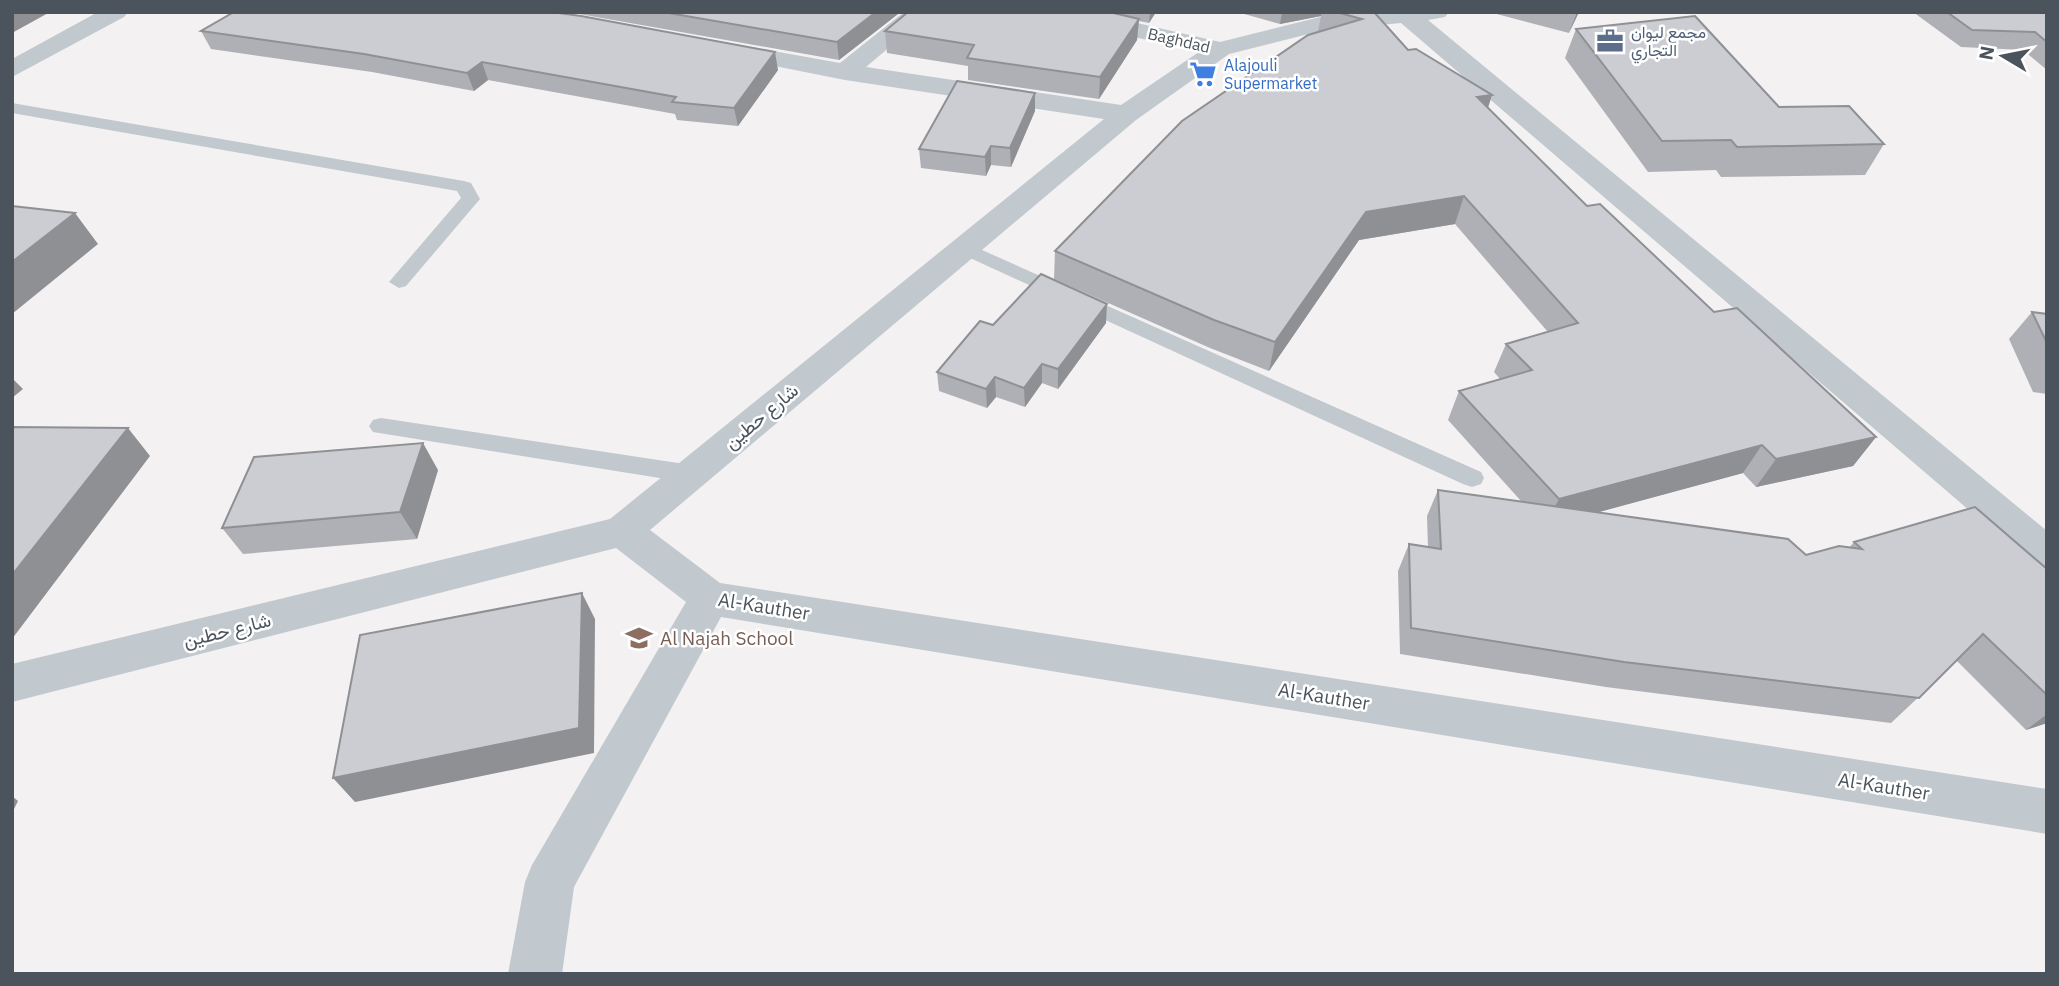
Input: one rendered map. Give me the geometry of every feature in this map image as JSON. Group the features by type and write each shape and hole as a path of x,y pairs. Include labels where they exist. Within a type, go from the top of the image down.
{"street":[{"path":"12,69 116,12"},
{"path":"845,72 919,12"},
{"name":"Baghdad","path":"1056,12 1220,49"},
{"path":"1423,14 2047,554"},
{"name":"شارع حطين","path":"12,683 622,531 1126,114 1220,49 1324,23 1423,14"},
{"path":"703,45 845,72 1126,114"},
{"name":"Al-Kauther","path":"622,531 710,598 2047,812"},
{"path":"535,974 550,882 710,598"}],"lane":[{"path":"12,108 464,187 471,199 399,282"},
{"path":"964,248 1472,478"},
{"path":"381,426 691,474"}],"building":[{"path":"234,12 551,12 775,52 734,108 672,102 676,97 482,62 467,73 364,54 201,31"},
{"path":"663,12 876,12 837,42"},
{"path":"908,12 1109,12 1139,19 1100,77 967,58 974,45 885,31"},
{"path":"1336,12 1374,12 1408,50 1416,49 1492,95 1477,97 1587,206 1600,204 1714,312 1737,308 1876,437 1776,459 1762,445 1559,499 1459,391 1532,370 1506,344 1578,323 1464,196 1366,212 1275,342 1214,320 1055,251 1182,121 1308,35 1362,19"},
{"path":"1947,12 2047,12 2047,42 2035,32 1972,30"},
{"path":"1695,16 1779,107 1849,106 1884,144 1737,147 1731,140 1662,141 1576,29"},
{"path":"957,81 1035,93 1010,148 991,146 985,157 919,149"},
{"path":"12,206 75,213 12,262"},
{"path":"1041,274 1107,304 1058,369 1042,364 1024,388 995,377 986,389 937,372 980,321 993,325"},
{"path":"2032,312 2047,314 2047,343"},
{"path":"12,427 128,428 12,575"},
{"path":"423,443 400,512 222,528 254,457"},
{"path":"1438,490 1788,539 1806,555 1839,546 1862,549 1854,542 1975,507 2047,569 2047,695 1983,634 1919,698 1624,662 1411,628 1409,544 1441,549"},
{"path":"582,593 579,728 333,778 360,635"}],"place":[{"name":"مجمع ليوان التجاري","path":"1610,41"},
{"name":"Alajouli Supermarket","path":"1203,74"},
{"name":"Al Najah School","path":"639,638"}]}
